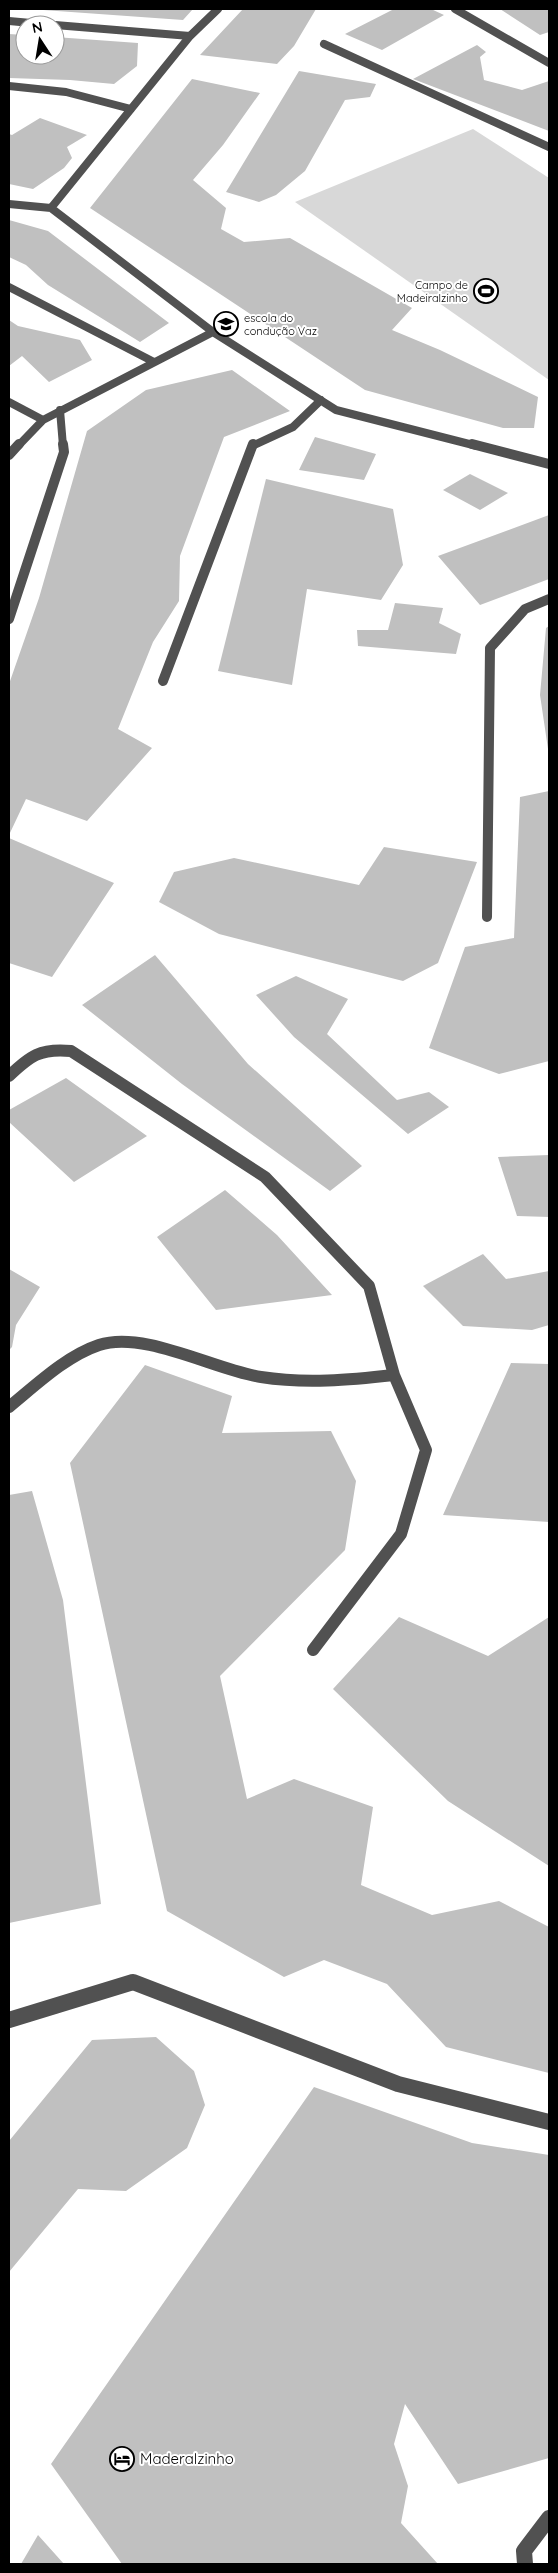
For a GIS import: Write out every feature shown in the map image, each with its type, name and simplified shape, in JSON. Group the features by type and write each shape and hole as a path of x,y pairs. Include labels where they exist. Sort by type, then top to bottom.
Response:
{"street":[{"path":"51,208 190,36 218,9"},
{"path":"455,9 549,63"},
{"path":"65,26 190,36"},
{"path":"324,44 549,147"},
{"path":"10,85 66,92 131,109"},
{"path":"9,204 51,208 214,332 336,410 549,464"},
{"path":"9,287 154,362"},
{"path":"9,455 43,420 214,332"},
{"path":"163,681 253,444 294,427 321,400"},
{"path":"9,402 43,420"},
{"path":"9,619 64,452 60,410"},
{"path":"487,917 490,648 525,609 549,599"},
{"path":"9,1076 33,1053 50,1048 71,1051 265,1177 368,1286 394,1374 426,1450 401,1534 314,1650"},
{"path":"9,1407 72,1359 109,1342 148,1345 261,1377 339,1381 394,1374"},
{"path":"9,2020 133,1982 398,2084 549,2122"},
{"path":"525,2564 524,2551 549,2518"}],"shaded area":[{"name":"Campo de Madeiralzinho","path":"473,129 549,178 549,380 295,202"}],"building":[{"path":"29,9 193,9 183,20"},
{"path":"243,9 316,9 294,46 277,64 200,55"},
{"path":"394,9 431,9 444,15 382,50 345,34"},
{"path":"500,9 549,9 549,32 540,35"},
{"path":"9,34 15,34 15,65 65,65 65,38 138,43 137,66 114,84 9,78"},
{"path":"477,45 486,52 480,57 484,80 522,90 549,81 549,131 413,79"},
{"path":"299,71 376,84 370,97 345,100 305,171 276,195 259,202 226,192"},
{"path":"192,79 260,93 223,145 193,180 226,208 221,229 244,242 290,238 412,308 392,330 440,350 538,397 534,428 503,428 365,390 90,208"},
{"path":"40,118 87,135 67,147 72,158 64,168 33,189 9,184 9,134 12,135"},
{"path":"9,220 48,231 169,323 140,342 48,285 26,265 9,257"},
{"path":"9,320 18,326 80,340 92,360 49,382 22,356 9,366"},
{"path":"232,370 290,411 224,437 180,556 179,601 153,642 118,729 152,748 87,821 26,799 9,835 9,684 39,598 87,431 146,390"},
{"path":"315,437 376,454 364,480 299,470"},
{"path":"470,474 508,493 480,510 443,490"},
{"path":"266,479 393,509 403,565 381,600 307,589 292,685 218,671"},
{"path":"549,515 549,579 480,605 438,556"},
{"path":"395,603 443,608 439,623 461,634 456,654 358,646 357,630 388,630"},
{"path":"549,626 548,749 540,695 546,628"},
{"path":"549,791 549,1061 499,1074 429,1048 465,947 514,938 520,797"},
{"path":"9,838 114,883 52,977 9,963"},
{"path":"384,847 477,862 438,963 403,981 219,934 159,902 174,872 234,858 359,885"},
{"path":"155,955 248,1064 362,1166 330,1191 182,1084 82,1005"},
{"path":"296,976 348,999 327,1034 397,1100 429,1092 449,1107 408,1134 294,1037 256,995"},
{"path":"66,1078 147,1136 74,1182 9,1122 9,1110"},
{"path":"549,1155 549,1217 517,1216 498,1157"},
{"path":"225,1190 277,1235 332,1295 216,1310 157,1237"},
{"path":"483,1254 506,1279 549,1271 549,1325 532,1330 463,1326 423,1286"},
{"path":"9,1269 40,1287 16,1325 12,1347 9,1350"},
{"path":"511,1363 549,1364 549,1522 443,1515"},
{"path":"145,1365 232,1396 222,1433 331,1431 356,1481 345,1550 220,1676 247,1799 294,1779 373,1807 361,1885 432,1915 499,1901 549,1927 549,2073 446,2047 387,1984 324,1960 284,1977 167,1911 70,1463"},
{"path":"32,1491 63,1600 101,1904 9,1923 9,1495"},
{"path":"399,1617 488,1656 549,1617 549,1866 448,1801 333,1689"},
{"path":"156,2037 194,2071 205,2105 187,2148 126,2191 78,2189 9,2272 9,2141 92,2040"},
{"path":"314,2087 472,2143 549,2155 549,2458 458,2484 405,2404 394,2444 408,2486 401,2523 438,2564 122,2564 51,2464"},
{"path":"38,2535 64,2564 21,2564"}],"place":[{"name":"Campo de Madeiralzinho","path":"486,291"},
{"name":"escola do condução Vaz","path":"226,324"},
{"name":"Maderalzinho","path":"122,2459"}]}
